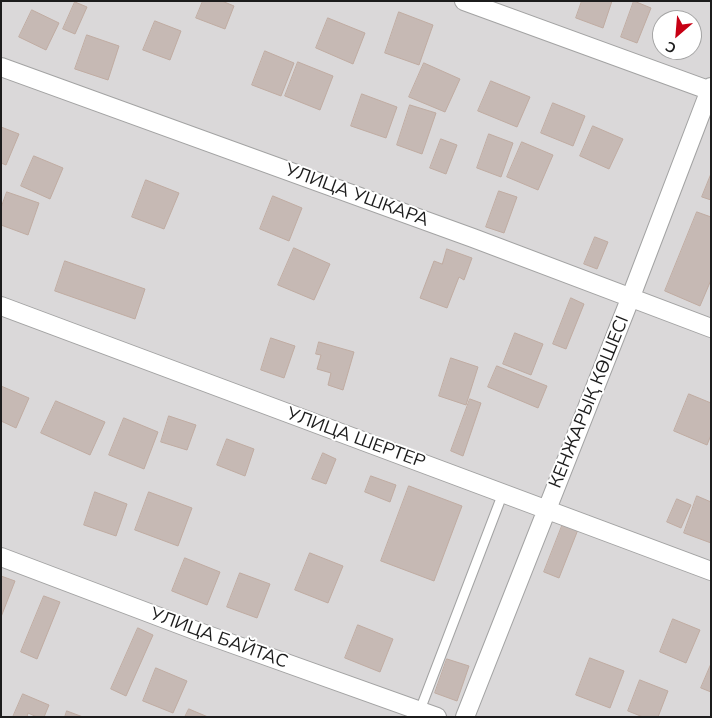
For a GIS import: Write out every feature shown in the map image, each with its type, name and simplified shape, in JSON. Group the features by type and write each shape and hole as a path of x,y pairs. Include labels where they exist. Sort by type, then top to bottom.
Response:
{"street":[{"path":"464,1 710,90"},
{"name":"УЛИЦА УШКАРА","path":"1,66 473,238 630,299 711,328"},
{"name":"КЕНЖАРЫҚ КӨШЕСІ","path":"465,717 630,299 710,90"},
{"name":"УЛИЦА ШЕРТЕР","path":"1,306 711,571"},
{"name":"УЛИЦА БАЙТАС","path":"1,557 202,633 437,717"}],"lane":[{"path":"420,710 503,493"}],"shaded area":[{"path":"1,1 711,1 711,717 1,717"}],"building":[{"path":"203,1 222,1 234,6 225,29 196,18"},
{"path":"582,1 612,1 603,28 576,18"},
{"path":"634,1 651,8 637,43 621,37"},
{"path":"75,2 87,7 75,34 63,29"},
{"path":"32,10 59,23 46,50 19,37"},
{"path":"399,12 433,25 419,65 385,53"},
{"path":"328,18 365,33 353,64 316,48"},
{"path":"155,21 181,31 170,60 143,50"},
{"path":"87,35 119,46 108,80 75,69"},
{"path":"265,51 294,63 281,96 252,85"},
{"path":"298,62 333,76 320,110 285,96"},
{"path":"424,63 460,79 445,112 409,97"},
{"path":"491,81 530,97 517,127 478,111"},
{"path":"362,94 397,107 386,138 351,126"},
{"path":"553,103 585,116 573,146 541,133"},
{"path":"410,105 436,113 422,154 397,145"},
{"path":"593,126 623,139 609,169 580,156"},
{"path":"1,127 19,134 6,165 1,163"},
{"path":"489,134 513,143 501,177 477,168"},
{"path":"441,139 457,145 446,174 430,168"},
{"path":"522,142 553,155 538,190 507,177"},
{"path":"34,156 63,168 50,199 21,186"},
{"path":"711,174 711,200 702,197"},
{"path":"146,180 179,193 164,229 132,217"},
{"path":"499,191 517,197 504,233 486,227"},
{"path":"7,192 39,203 28,235 1,225 1,208"},
{"path":"273,196 302,208 289,241 260,229"},
{"path":"697,212 711,217 711,280 700,306 665,291"},
{"path":"595,237 608,242 597,269 584,264"},
{"path":"294,248 330,264 314,300 278,285"},
{"path":"447,249 472,258 464,280 459,277 447,308 420,298 434,261 442,264"},
{"path":"65,261 145,289 135,319 55,291"},
{"path":"571,298 584,304 566,349 553,344"},
{"path":"515,333 543,344 531,375 503,364"},
{"path":"271,338 295,346 284,378 261,370"},
{"path":"319,342 354,352 343,390 328,385 331,373 317,369 321,355 316,354"},
{"path":"451,358 478,367 466,405 439,396"},
{"path":"497,366 547,386 538,408 488,387"},
{"path":"1,386 29,398 16,428 1,421"},
{"path":"689,394 711,403 711,435 707,445 674,431"},
{"path":"470,399 481,403 463,456 451,451"},
{"path":"56,401 105,422 90,455 41,433"},
{"path":"169,416 196,425 187,450 161,442"},
{"path":"124,418 158,432 144,469 109,455"},
{"path":"227,439 254,449 245,476 217,465"},
{"path":"323,453 336,459 326,484 312,479"},
{"path":"371,476 396,485 390,502 365,492"},
{"path":"409,486 462,506 434,581 381,561"},
{"path":"95,492 127,504 116,536 84,525"},
{"path":"149,492 192,508 178,546 135,530"},
{"path":"697,496 711,502 711,543 684,533"},
{"path":"677,499 691,505 681,528 667,522"},
{"path":"564,521 579,527 559,578 544,572"},
{"path":"310,553 343,566 328,603 295,590"},
{"path":"185,558 220,572 207,605 172,591"},
{"path":"240,573 270,584 257,618 227,607"},
{"path":"1,576 15,581 1,617"},
{"path":"44,596 60,602 37,659 21,652"},
{"path":"673,619 700,630 686,663 660,652"},
{"path":"358,625 393,639 380,672 345,658"},
{"path":"138,628 153,635 126,696 111,689"},
{"path":"590,658 624,671 610,708 576,695"},
{"path":"447,659 469,666 457,701 435,693"},
{"path":"711,664 711,692 701,688"},
{"path":"156,668 187,681 173,713 143,701"},
{"path":"640,680 668,691 658,717 643,717 628,711"},
{"path":"23,694 49,705 44,717 37,717 28,713 27,717 13,717"},
{"path":"189,709 208,717 185,717"},
{"path":"67,711 83,717 65,717"}]}
